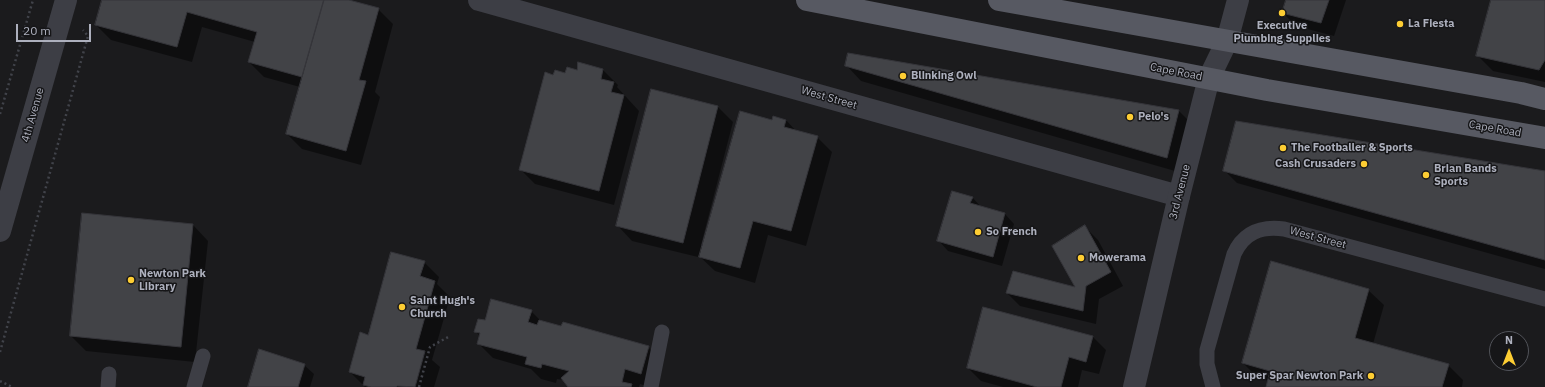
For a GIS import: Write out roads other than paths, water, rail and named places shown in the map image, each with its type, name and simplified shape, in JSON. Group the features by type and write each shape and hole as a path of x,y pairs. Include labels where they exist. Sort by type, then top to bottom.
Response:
{"main road":[{"name":"Cape Road","path":"807,0 1209,78 1545,138"},
{"path":"999,0 1506,90 1545,99"}],"street":[{"name":"4th Avenue","path":"0,231 66,0"},
{"name":"West Street","path":"479,0 1179,196"},
{"name":"3rd Avenue","path":"1134,387 1179,196 1209,78 1227,41 1238,0"}],"lane":[{"name":"West Street","path":"1213,387 1206,357 1206,350 1234,254 1243,240 1250,234 1270,227 1291,231 1545,299"},
{"path":"651,387 662,332"},
{"path":"194,387 203,356"}],"place":[{"name":"Executive Plumbing Supplies","path":"1282,13"},
{"name":"La Fiesta","path":"1400,24"},
{"name":"Blinking Owl","path":"903,76"},
{"name":"Pelo's","path":"1130,117"},
{"name":"The Footballer & Sports","path":"1283,148"},
{"name":"Cash Crusaders","path":"1364,164"},
{"name":"Brian Bands Sports","path":"1426,175"},
{"name":"So French","path":"978,232"},
{"name":"Mowerama","path":"1081,258"},
{"name":"Newton Park Library","path":"131,280"},
{"name":"Saint Hugh's Church","path":"402,307"},
{"name":"Super Spar Newton Park","path":"1371,376"}]}
